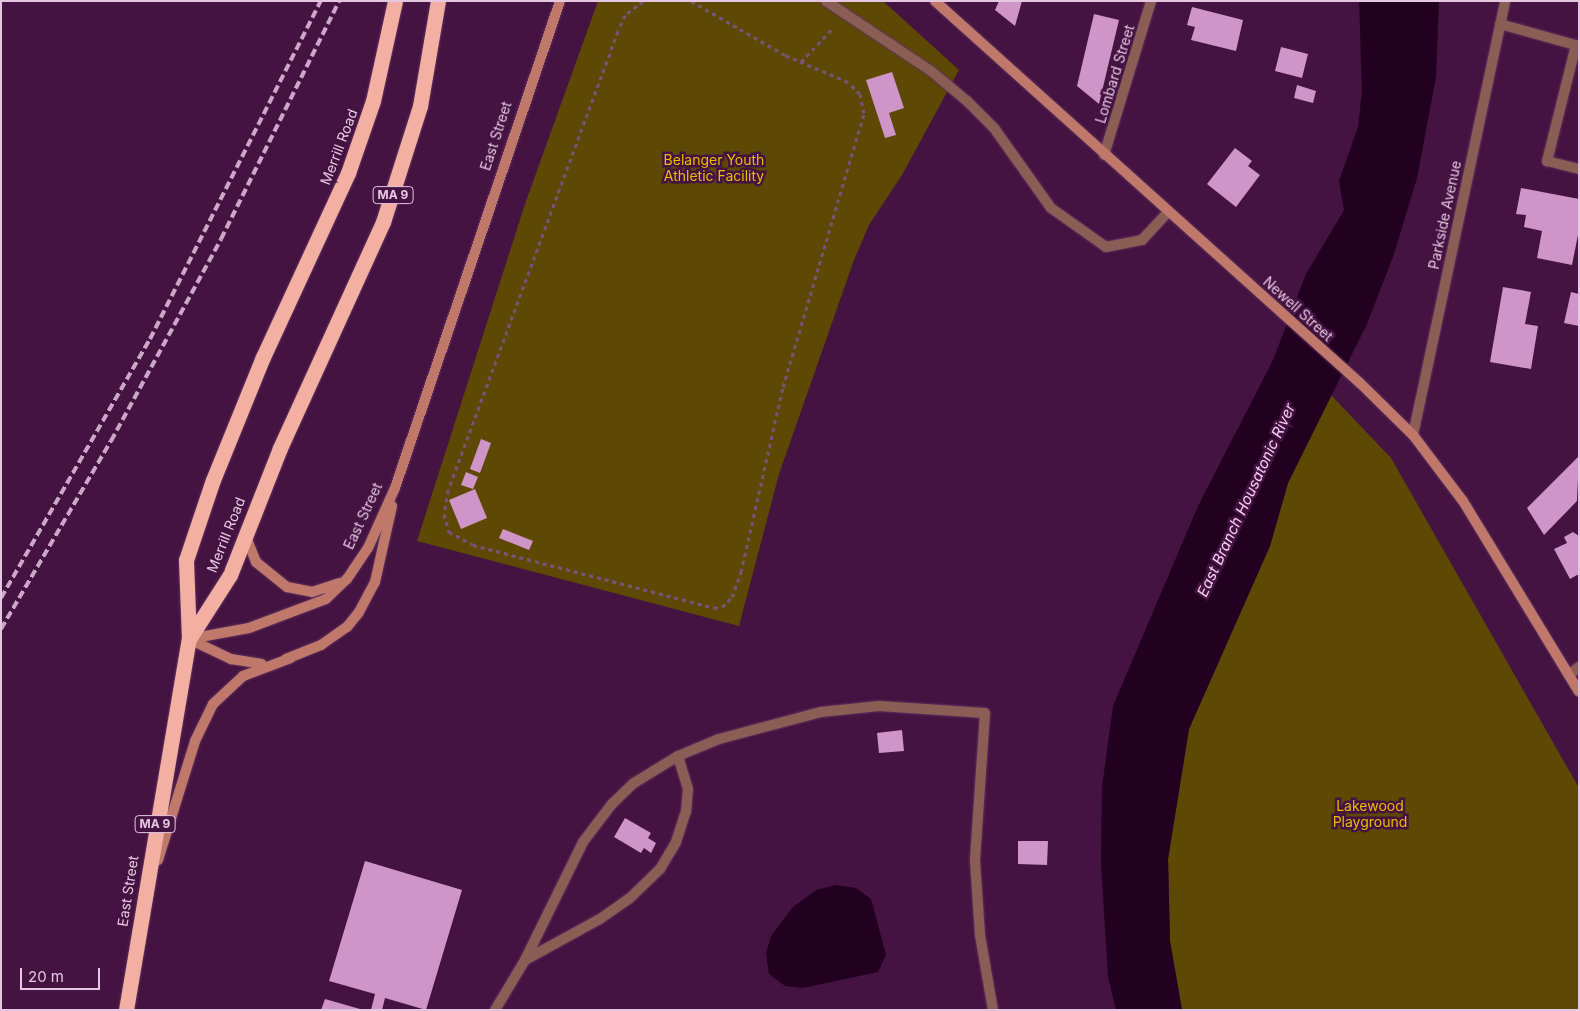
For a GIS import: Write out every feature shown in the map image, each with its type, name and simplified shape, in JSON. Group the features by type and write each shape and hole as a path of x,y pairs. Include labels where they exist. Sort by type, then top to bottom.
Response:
{"highway":[{"name":"Merrill Road","path":"189,639 186,560 198,523 263,357 348,173 373,101 394,1"},
{"name":"Merrill Road","path":"189,639 230,575 246,532 383,222 405,162 420,106 438,1"},
{"name":"East Street","path":"126,1010 189,639"}],"street":[{"name":"East Street","path":"189,639 249,628 304,610 326,599 348,579 368,548 395,488 560,1"},
{"path":"826,1 932,71 967,101 994,128 1050,208 1106,247 1142,240 1168,212"},
{"name":"Newell Street","path":"935,1 1104,155 1360,383 1412,436 1462,501 1579,692"},
{"name":"Lombard Street","path":"1104,155 1151,1"},
{"name":"Parkside Avenue","path":"1412,436 1505,1"},
{"path":"1500,24 1577,46 1547,161 1579,169"},
{"path":"132,971 159,854 205,719 224,692 243,676 291,658 347,627 369,595 385,546 395,488"},
{"path":"246,532 246,543 256,562 287,587 323,591 348,579"},
{"path":"189,639 249,664 291,658"},
{"path":"1568,676 1579,667"},
{"path":"495,1010 525,960 567,872 598,822 634,783 678,756 718,739 821,712 879,706 985,714 975,861 980,935 993,1010"},
{"path":"525,960 600,919 629,899 660,869 676,842 686,812 688,789 678,756"}],"path":[{"path":"643,1 625,15 618,31 448,490 444,504 446,524 449,532 466,543 714,608 722,607 732,597 759,501 783,387 863,123 863,102 855,87 801,62 691,1"},
{"path":"801,62 845,15"}],"green space":[{"name":"Belanger Youth Athletic Facility","path":"598,1 883,1 959,70 902,175 869,225 854,260 779,474 739,626 417,541 525,204"},
{"name":"Lakewood Playground","path":"1331,395 1391,458 1579,788 1579,1010 1182,1010 1170,941 1168,859 1189,729 1270,546 1288,483"}],"water":[{"name":"East Branch Housatonic River","path":"1359,1 1439,1 1436,77 1417,178 1393,257 1367,324 1288,483 1270,546 1189,729 1168,859 1170,941 1182,1010 1116,1010 1108,977 1101,863 1102,787 1113,706 1198,506 1273,360 1306,274 1344,210 1339,181 1358,127 1362,91"},
{"path":"836,885 856,888 871,899 886,955 878,972 803,988 785,986 769,974 766,953 771,936 793,907 816,890"}],"building":[{"path":"999,1 1022,1 1015,26 995,10"},
{"path":"1192,7 1243,20 1236,51 1191,40 1195,27 1187,25"},
{"path":"1094,14 1119,20 1099,104 1077,86"},
{"path":"1281,47 1308,54 1302,78 1275,71"},
{"path":"892,72 904,108 889,113 896,135 885,138 866,80"},
{"path":"1297,85 1316,91 1313,103 1294,98"},
{"path":"1235,148 1252,161 1248,166 1260,175 1236,207 1207,184"},
{"path":"1521,188 1579,199 1579,230 1572,265 1537,258 1542,231 1524,227 1526,215 1516,214"},
{"path":"1503,287 1531,292 1525,324 1538,326 1531,369 1490,362"},
{"path":"1571,292 1579,294 1579,326 1564,323"},
{"path":"481,439 491,443 480,473 470,469"},
{"path":"1579,456 1577,501 1544,535 1527,508"},
{"path":"466,472 478,477 473,489 461,485"},
{"path":"475,489 487,518 461,529 449,500"},
{"path":"503,529 533,541 529,550 499,538"},
{"path":"1573,532 1579,536 1579,574 1570,579 1554,549 1567,543 1564,537"},
{"path":"902,730 904,751 879,753 877,733"},
{"path":"625,818 651,833 648,838 656,843 651,853 644,848 641,853 614,837"},
{"path":"1018,841 1048,841 1047,865 1018,864"},
{"path":"365,861 462,890 426,1010 385,998 382,1010 371,1010 375,994 329,981"},
{"path":"325,999 360,1009 360,1010 321,1010"}],"railway":[{"path":"1,598 150,339 321,1"},
{"path":"1,629 111,441 221,239 339,1"}]}
